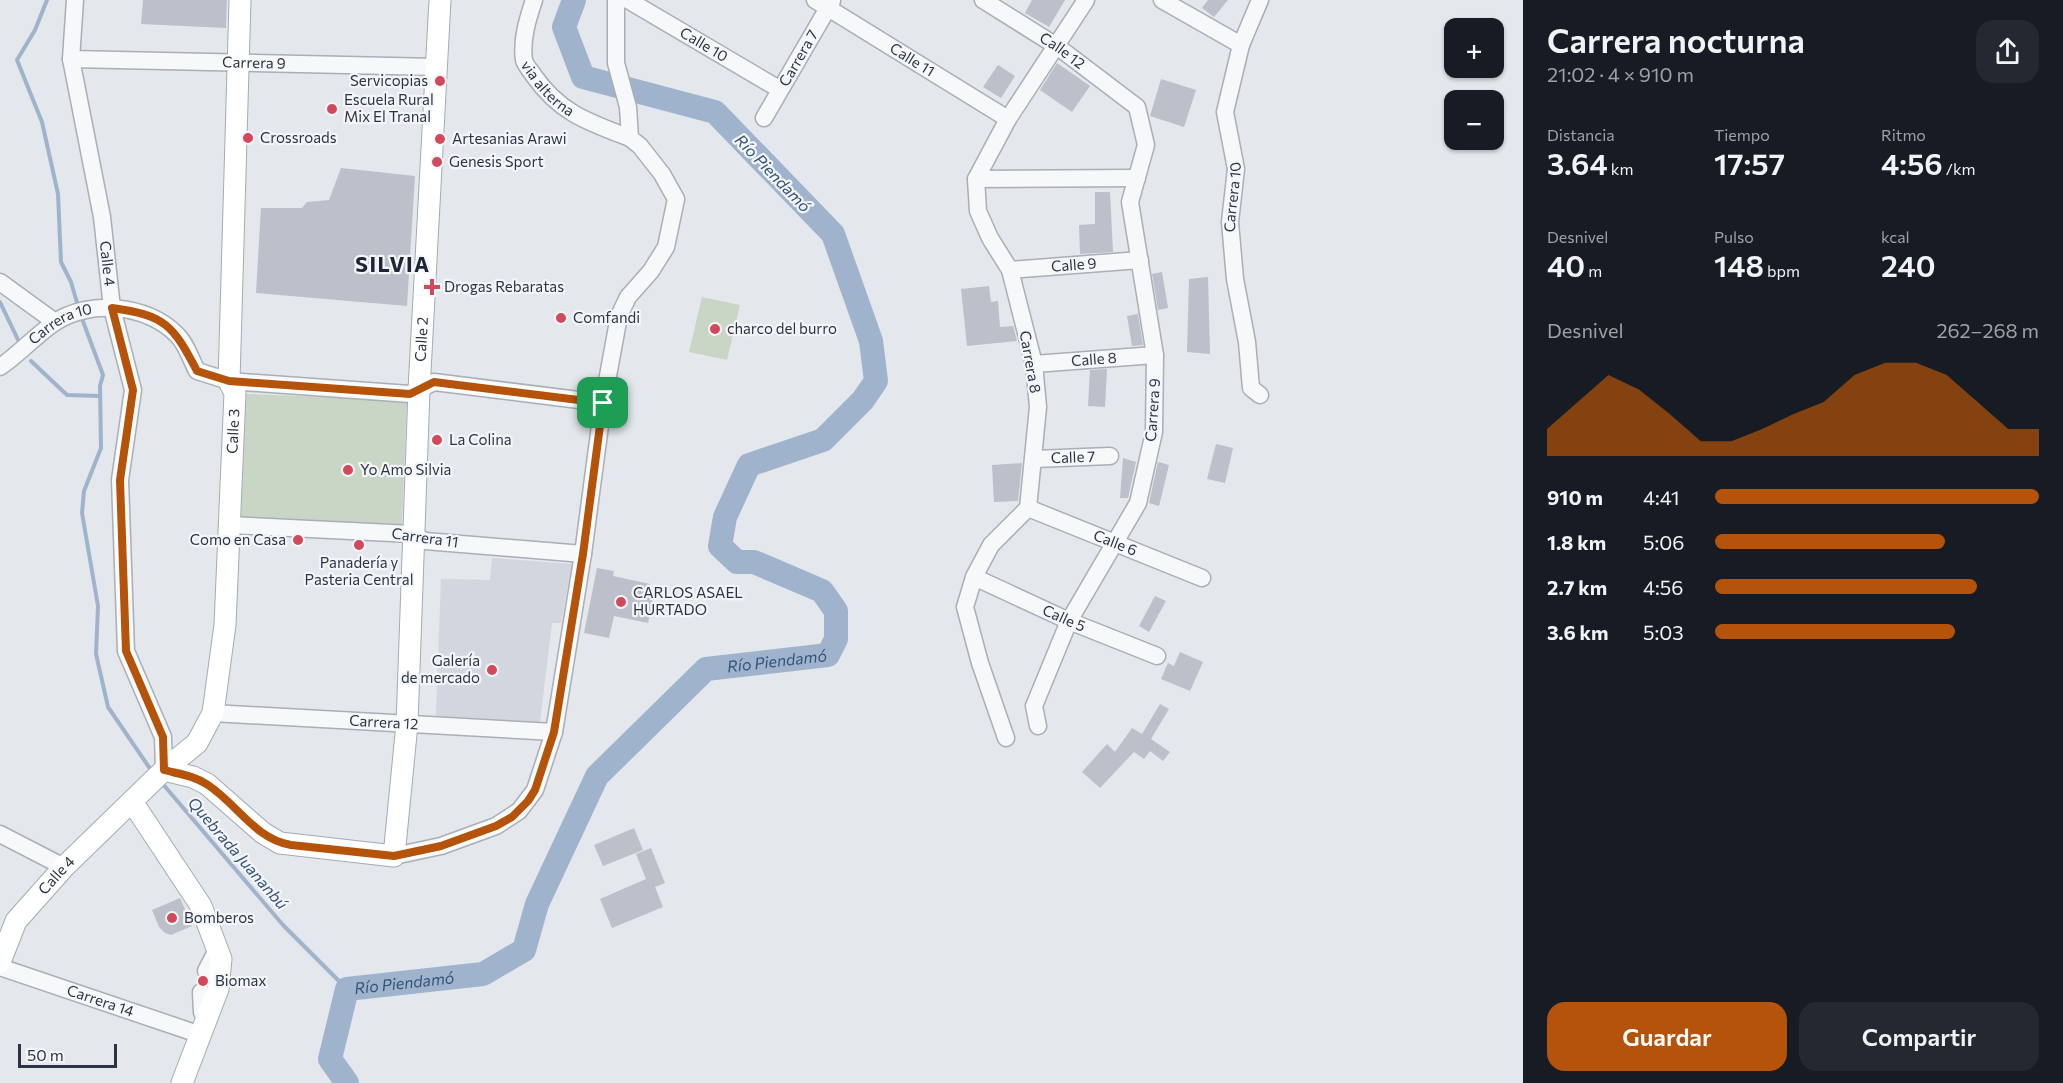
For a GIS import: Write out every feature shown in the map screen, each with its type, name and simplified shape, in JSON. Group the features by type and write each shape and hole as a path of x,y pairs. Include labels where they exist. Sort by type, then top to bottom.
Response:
{"main road":[{"name":"Calle 3","path":"162,772 197,743 213,713 225,625 235,393 229,381 240,0"},
{"name":"Calle 2","path":"394,856 407,724 412,534 440,0"},
{"name":"Calle 4","path":"0,962 16,921 64,867 162,772"},
{"path":"162,772 193,777 207,784 263,833 280,843 394,856"},
{"path":"135,800 201,906 221,959 218,989 182,1083"}],"street":[{"name":"Calle 4","path":"75,0 71,59 102,218 112,308 133,390 120,480 126,651 163,737 162,772"},
{"name":"via alterna","path":"534,0 526,25 524,62 548,94 566,110 583,120 630,138"},
{"path":"394,856 441,846 496,826 512,817 535,790 554,732 583,554 603,403 619,315 627,297 651,271 666,247 676,200 663,174 630,138 628,107 616,63 616,0"},
{"name":"Calle 10","path":"628,0 779,90"},
{"name":"Calle 12","path":"983,0 1058,47 1137,107"},
{"path":"1086,0 1058,47 1008,119 976,179 1137,178"},
{"path":"1162,0 1241,45"},
{"name":"Carrera 10","path":"1260,0 1241,45 1224,112 1236,169 1230,222 1235,279 1247,342 1251,388 1260,395"},
{"name":"Carrera 7","path":"764,118 825,3"},
{"name":"Calle 11","path":"825,3 1008,119"},
{"name":"Carrera 9","path":"71,59 238,65 437,67"},
{"name":"Carrera 9","path":"1038,726 1034,706 1069,621 1138,503 1154,432 1155,355 1130,202 1146,145 1137,107"},
{"name":"Carrera 8","path":"976,179 978,211 990,238 1010,270 1034,364 1038,407 1035,459 1028,508"},
{"name":"Calle 9","path":"1010,270 1140,260"},
{"path":"0,282 63,319"},
{"name":"Carrera 10","path":"0,367 63,319 91,310 112,308 146,313 178,335 197,371 229,381 410,394 434,382 603,403"},
{"name":"Calle 8","path":"1034,364 1155,355"},
{"name":"Calle 7","path":"1035,459 1110,456"},
{"path":"1006,738 980,663 965,607 974,577 991,544 1028,508"},
{"name":"Calle 6","path":"1028,508 1202,578"},
{"name":"Carrera 11","path":"230,525 412,534 425,541 583,554"},
{"name":"Calle 5","path":"974,577 1069,621 1157,656"},
{"name":"Carrera 12","path":"213,713 554,732"},
{"path":"0,834 64,867"},
{"path":"206,971 218,948"},
{"name":"Carrera 14","path":"0,967 203,1028"},
{"path":"201,992 203,1028"}],"shaded area":[{"name":"Galería de mercado","path":"492,558 572,564 561,623 552,623 540,722 436,716 441,579 490,580"}],"green space":[{"name":"charco del burro","path":"702,297 740,305 727,360 689,352"},
{"path":"246,394 407,400 402,524 241,518"}],"building":[{"path":"143,0 227,0 226,28 141,24"},
{"path":"1032,0 1065,0 1049,27 1025,13"},
{"path":"1208,0 1228,0 1214,17 1202,8"},
{"path":"1057,63 1090,86 1072,112 1040,90"},
{"path":"998,65 1015,76 1001,98 983,87"},
{"path":"1161,79 1196,90 1184,127 1150,116"},
{"path":"341,168 415,176 407,306 256,293 261,208 302,208 307,202 329,200"},
{"path":"1095,192 1110,192 1113,252 1080,254 1079,225 1095,224"},
{"path":"1162,272 1168,308 1158,310 1152,274"},
{"path":"1208,277 1210,354 1187,352 1189,279"},
{"path":"989,286 991,302 998,301 1000,327 1013,326 1017,341 967,346 961,289"},
{"path":"1138,314 1143,345 1132,346 1127,316"},
{"path":"1107,369 1105,407 1088,406 1090,370"},
{"path":"1216,444 1233,448 1225,483 1207,479"},
{"path":"1123,458 1136,462 1128,498 1120,498"},
{"path":"1158,462 1169,465 1159,506 1149,503"},
{"path":"1022,463 1018,501 994,502 992,465"},
{"name":"CARLOS ASAEL HURTADO","path":"597,568 614,571 613,576 650,584 649,588 655,589 648,623 614,616 609,638 584,633"},
{"path":"1155,596 1166,601 1149,632 1139,626"},
{"path":"1180,652 1203,662 1190,691 1161,679 1168,663 1174,666"},
{"path":"1160,704 1169,709 1151,739 1170,752 1163,761 1150,751 1144,759 1134,752 1100,788 1082,772 1107,744 1115,752 1132,728 1142,734"},
{"path":"634,828 643,850 603,866 594,845"},
{"path":"651,848 665,883 655,887 663,907 612,928 600,899 646,879 636,854"},
{"name":"Bomberos","path":"180,898 192,926 171,935 165,933 159,927 152,910"}],"waterway":[{"name":"Quebrada Juananbú","path":"47,0 35,30 17,60 42,122 58,194 61,262 71,282 78,306"},
{"name":"Río Piendamó","path":"347,1083 330,1059 347,989 483,974 524,950 537,904 597,776 706,669 828,655 836,639 836,611 822,591 754,562 737,562 720,546 725,517 749,465 823,440 863,400 876,381 871,341 833,234 715,112 583,77 564,27 574,0"},
{"path":"0,302 20,344"},
{"name":"Quebrada Juananbú","path":"81,316 103,375 100,386 101,448 84,491 82,513 98,606 96,654 108,707 153,773"},
{"path":"31,361 67,395 100,396"},
{"name":"Quebrada Juananbú","path":"162,783 283,925 347,989"}],"place":[{"name":"Servicopias","path":"440,81"},
{"name":"Escuela Rural Mix El Tranal","path":"332,109"},
{"name":"Crossroads","path":"248,138"},
{"name":"Artesanias Arawi","path":"440,139"},
{"name":"Genesis Sport","path":"437,162"},
{"name":"Drogas Rebaratas","path":"432,287"},
{"name":"Comfandi","path":"561,318"},
{"name":"charco del burro","path":"715,329"},
{"name":"La Colina","path":"437,440"},
{"name":"Yo Amo Silvia","path":"348,470"},
{"name":"Como en Casa","path":"298,540"},
{"name":"Panadería y Pasteria Central","path":"359,545"},
{"name":"CARLOS ASAEL HURTADO","path":"621,602"},
{"name":"Galería de mercado","path":"492,670"},
{"name":"Bomberos","path":"172,918"},
{"name":"Biomax","path":"203,981"}],"district":[{"name":"SILVIA","path":"393,265"}],"route":[{"path":"112,308 146,313 178,335 197,371 229,381 410,394 434,382 603,403 583,554 554,732 535,790 528,801 512,817 496,826 441,846 394,856 291,845 280,843 263,833 207,784 193,777 164,770 163,737 126,651 120,480 133,390 112,308"}]}
